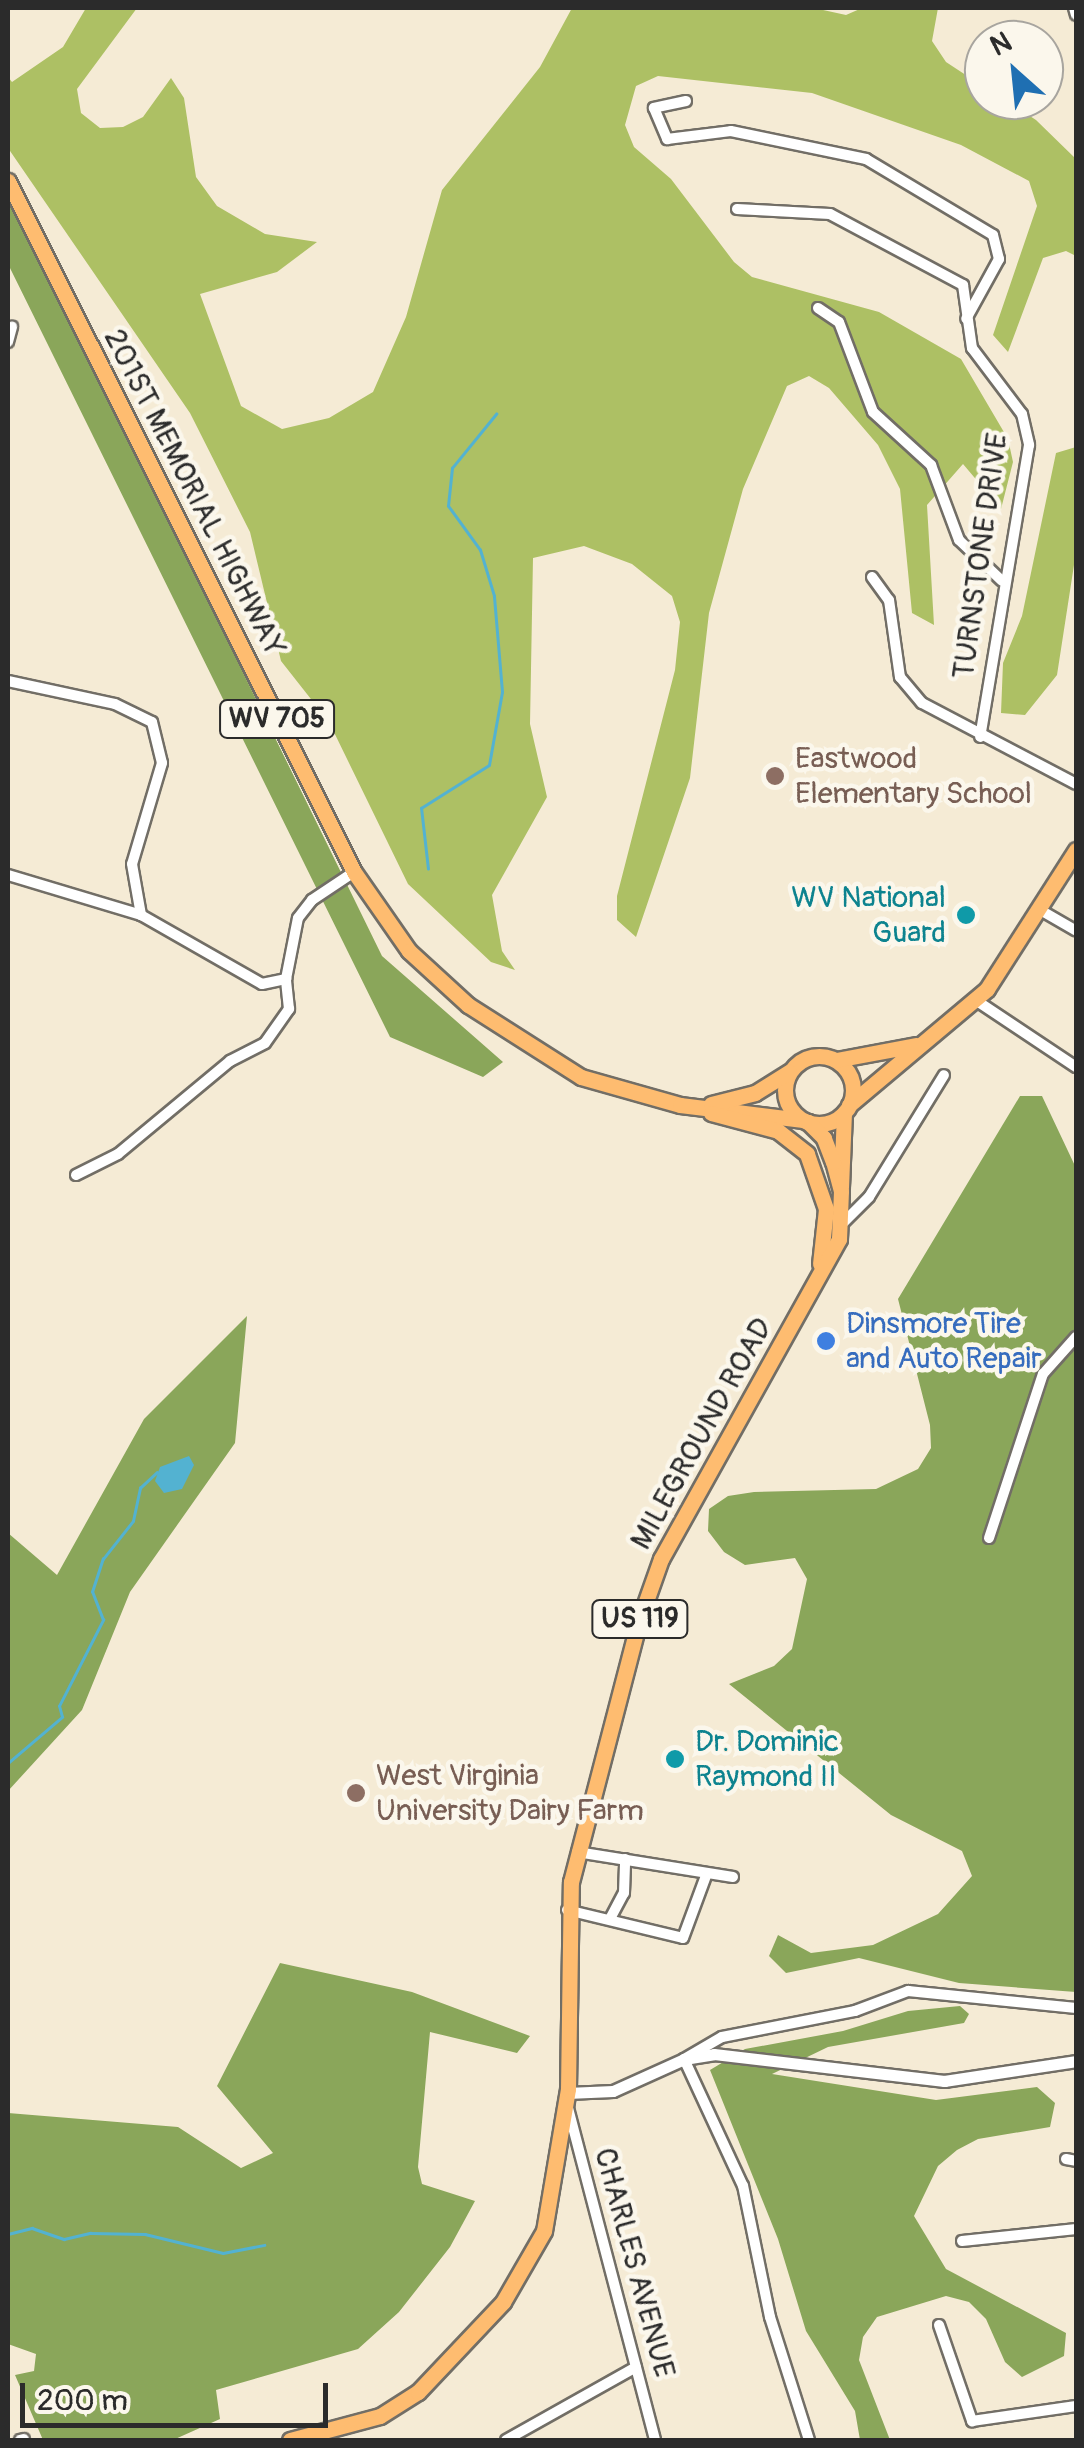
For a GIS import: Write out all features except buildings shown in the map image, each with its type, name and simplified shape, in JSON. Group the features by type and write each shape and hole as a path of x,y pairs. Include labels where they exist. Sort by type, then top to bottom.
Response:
{"main road":[{"name":"201ST MEMORIAL HIGHWAY","path":"8,181 354,872 429,972 495,1024 581,1077 698,1108 805,1121"},
{"path":"920,1044 836,1060 806,1058 789,1072 784,1094 805,1121 825,1124 847,1109 976,1001 1042,911 1076,850"},
{"path":"836,1060 851,1078 847,1109"},
{"name":"201ST MEMORIAL HIGHWAY","path":"698,1108 755,1093 789,1072"},
{"path":"698,1108 778,1131 808,1154 826,1210 811,1295"},
{"name":"MILEGROUND ROAD","path":"567,2093 567,1910 578,1852 661,1559 811,1295 842,1224 847,1109"},
{"name":"MILEGROUND ROAD","path":"805,1121 824,1138 841,1190"},
{"name":"US 119","path":"290,2440 398,2407 502,2302 533,2256 553,2204 567,2093"}],"street":[{"path":"1074,8 1076,15"},
{"path":"686,101 654,108 667,140 731,131 866,159 993,235 999,260 965,320"},
{"name":"TURNSTONE DRIVE","path":"737,209 830,214 954,278 966,296 965,320 972,348 1028,428 980,737"},
{"path":"818,308 839,322 873,412 931,465 958,540 1002,582"},
{"path":"8,342 12,327"},
{"path":"872,577 889,600 900,677 922,703 980,737 1076,784"},
{"path":"8,681 115,704 152,722 162,762 132,864 142,914"},
{"path":"76,1176 118,1154 230,1060 265,1043 290,1009 286,978 298,918 312,900 354,872"},
{"path":"8,874 142,914 262,984 286,978"},
{"path":"1042,911 1076,930"},
{"path":"976,1001 1076,1066"},
{"name":"MILEGROUND ROAD","path":"842,1224 870,1196 944,1075"},
{"path":"988,1538 1042,1374 1076,1337"},
{"path":"578,1852 733,1877"},
{"path":"611,1917 624,1893 625,1858"},
{"path":"567,1910 611,1917 683,1938 708,1873"},
{"path":"567,2093 628,2087 722,2037 855,2011 908,1991 1076,2008"},
{"path":"684,2059 714,2054 944,2082 1076,2061"},
{"path":"684,2059 743,2186 770,2316 808,2440"},
{"name":"CHARLES AVENUE","path":"567,2093 655,2440"},
{"path":"962,2241 1076,2229"},
{"path":"939,2325 972,2420 1076,2406"},
{"path":"506,2440 636,2367"}],"green space":[{"path":"86,8 137,8 77,89 81,113 100,128 123,127 143,117 171,78 184,98 196,177 217,206 265,234 317,242 277,272 200,294 241,406 282,429 329,418 373,392 406,317 442,190 540,67 572,8 814,8 846,15 862,8 938,8 932,41 946,62 964,74 964,120 1036,120 1076,159 1076,256 1066,251 1043,258 1008,352 993,335 1037,206 1029,181 961,145 812,93 658,76 636,86 625,125 634,147 671,179 734,262 752,277 879,312 961,359 1008,439 1013,462 1001,509 963,464 927,505 934,625 912,613 900,489 878,445 829,388 809,376 787,386 743,489 709,613 690,778 636,937 617,920 617,896 675,670 680,622 672,596 632,564 584,546 533,558 530,724 547,797 492,895 502,951 515,970 491,962 408,884 329,722 281,661 250,532 190,413 8,148 8,77 12,82 63,47"},
{"path":"8,193 382,956 503,1062 483,1077 390,1037 8,264"},
{"path":"1076,447 1076,552 1057,675 1025,715 1001,713 1003,663 1022,616 1056,453"},
{"path":"1020,1096 1042,1096 1076,1168 1076,1992 959,1983 859,1958 786,1973 769,1956 778,1935 811,1953 873,1945 938,1914 972,1876 962,1851 891,1815 729,1684 774,1666 792,1649 807,1579 795,1558 745,1565 724,1552 708,1531 709,1509 728,1496 754,1492 876,1489 918,1469 931,1448 930,1425 898,1299"},
{"path":"247,1316 235,1443 130,1592 82,1710 8,1791 8,1533 57,1575 144,1419"},
{"path":"280,1963 412,1992 530,2036 517,2053 430,2032 418,2167 422,2184 475,2201 450,2247 399,2312 358,2349 216,2390 220,2419 173,2440 43,2440 15,2375 34,2371 36,2354 8,2344 8,2113 178,2127 241,2168 273,2153 217,2086"},
{"path":"960,2006 969,2014 964,2023 828,2047 772,2074 936,2100 1037,2087 1055,2103 1050,2127 978,2139 957,2150 938,2166 914,2216 946,2269 1066,2333 1064,2356 1022,2377 1005,2362 986,2319 969,2302 946,2296 877,2317 863,2337 859,2360 890,2440 860,2440 855,2411 806,2331 778,2239 710,2070 745,2049 843,2031 908,2011"}],"water":[{"path":"189,1456 194,1465 182,1489 164,1493 155,1481 160,1467"}],"waterway":[{"path":"428,869 421,808 489,765 502,692 494,596 480,550 448,506 452,468 496,414"},
{"path":"8,1763 62,1717 59,1706 103,1620 92,1592 103,1559 133,1521 140,1488 157,1472"},
{"path":"8,2234 32,2228 64,2239 90,2233 145,2234 223,2253 264,2245"}],"place":[{"name":"Eastwood Elementary School","path":"775,776"},
{"name":"WV National Guard","path":"966,915"},
{"name":"Dinsmore Tire and Auto Repair","path":"826,1341"},
{"name":"Dr. Dominic Raymond II","path":"675,1759"},
{"name":"West Virginia University Dairy Farm","path":"356,1793"}]}
